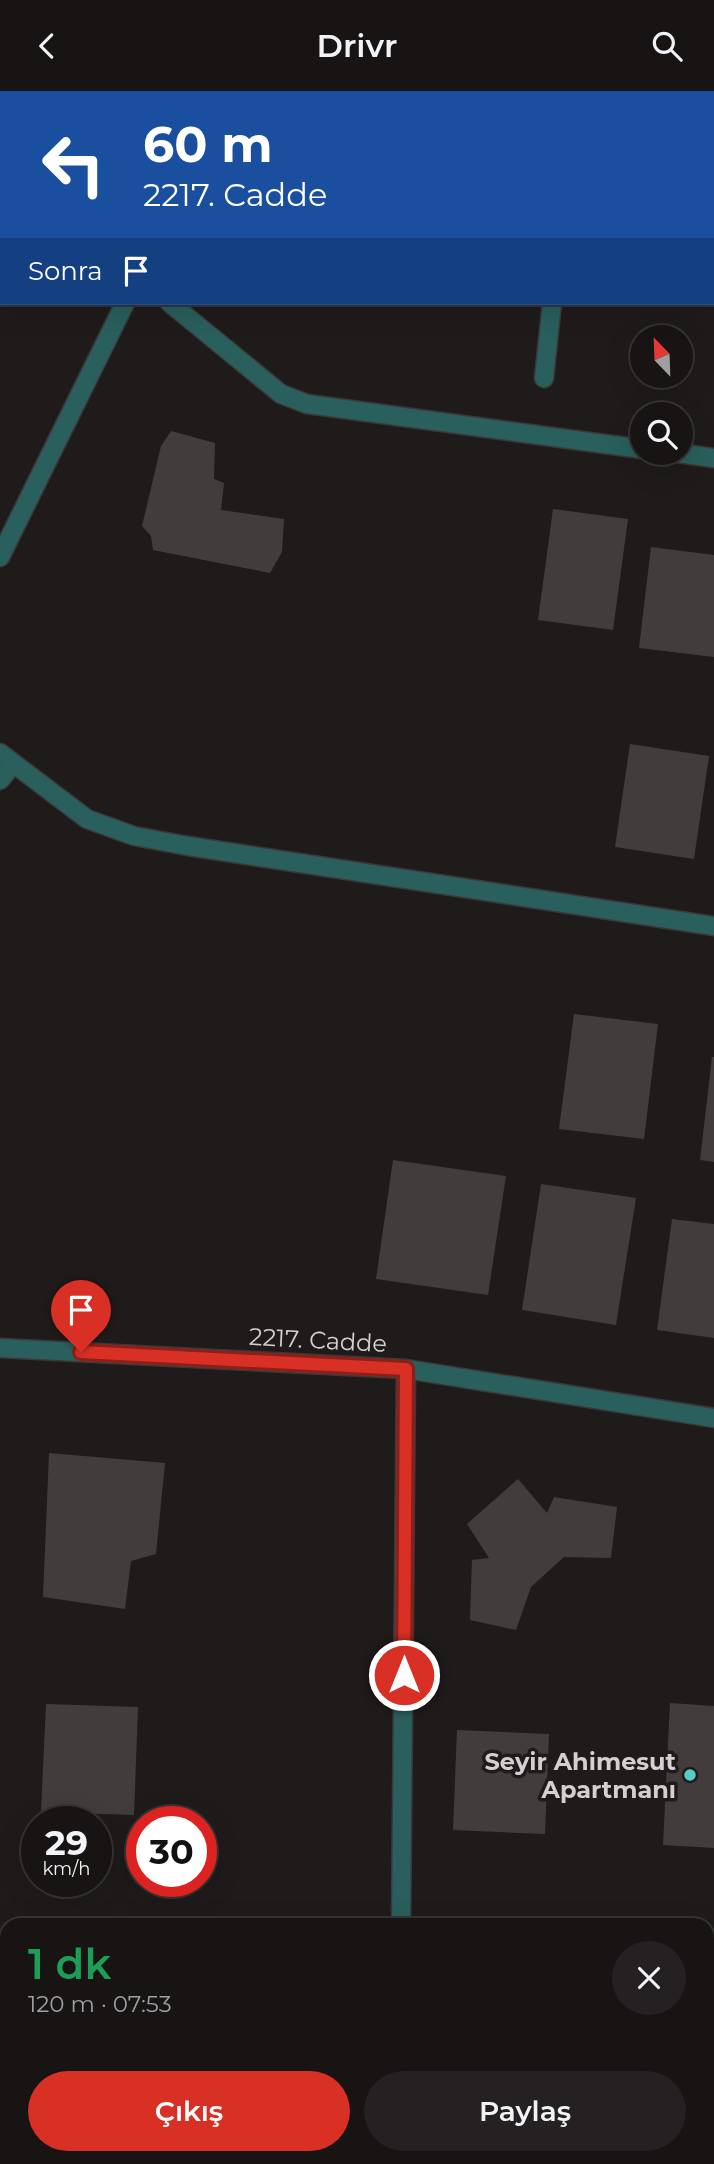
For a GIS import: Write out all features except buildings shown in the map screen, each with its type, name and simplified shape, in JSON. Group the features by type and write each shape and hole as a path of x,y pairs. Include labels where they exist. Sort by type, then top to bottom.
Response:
{"street":[{"path":"0,557 124,305"},
{"path":"172,305 281,394 307,404 630,447"},
{"path":"544,378 552,305"},
{"path":"693,455 714,458"},
{"path":"0,780 6,759 88,819 134,836 714,926"},
{"name":"2217. Cadde","path":"0,1348 406,1369 714,1418"},
{"path":"401,1918 406,1369"}],"place":[{"name":"Seyir Ahimesut Apartmanı","path":"690,1775"}],"route":[{"path":"81,1352 406,1369 404,1675"}]}
